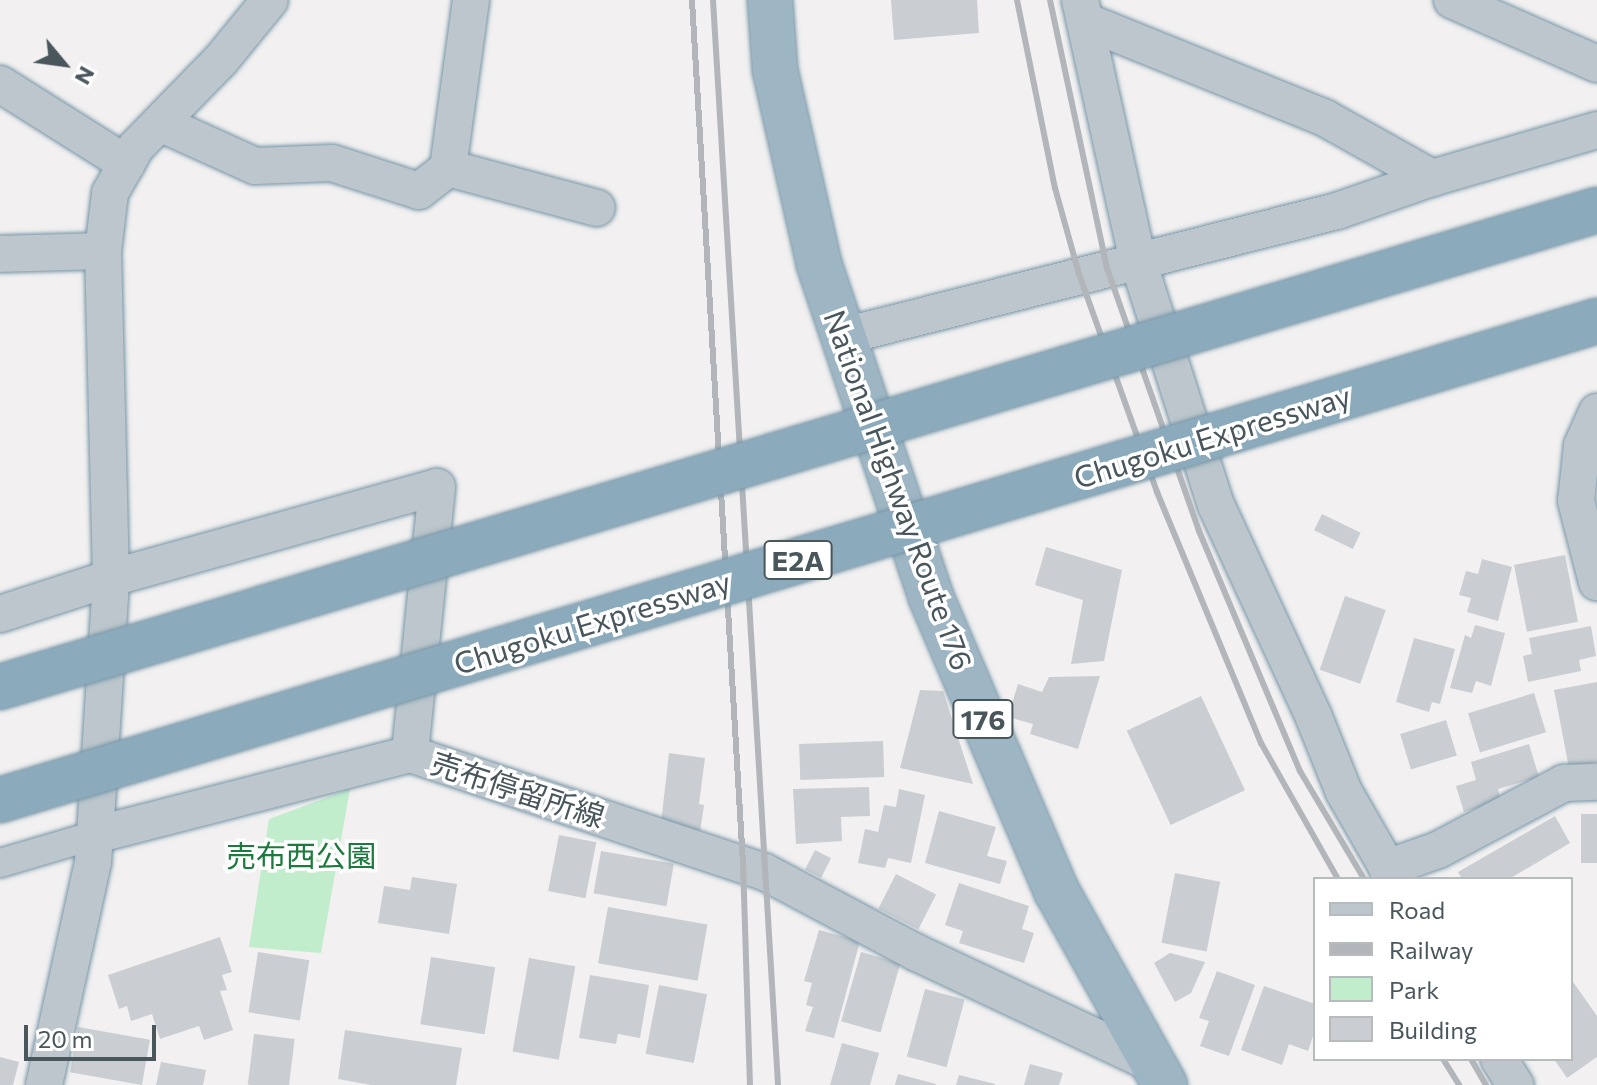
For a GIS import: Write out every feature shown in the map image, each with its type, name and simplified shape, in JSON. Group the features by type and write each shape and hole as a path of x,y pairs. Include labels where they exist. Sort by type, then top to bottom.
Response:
{"highway":[{"name":"National Highway Route 176","path":"770,0 775,70 819,264 931,597 1057,892 1159,1074"},
{"path":"0,687 1597,210"},
{"name":"Chugoku Expressway","path":"0,800 1597,321"}],"street":[{"path":"44,1085 93,862 95,835 111,578 103,251 110,193 136,147 221,60 270,0"},
{"path":"160,123 255,166 332,163 419,191 448,168 471,0"},
{"path":"1452,0 1597,64"},
{"path":"1082,11 1325,118 1432,178"},
{"path":"1082,11 1138,261 1216,505 1313,715 1344,792 1391,873 1564,783 1597,782"},
{"path":"0,84 127,164"},
{"path":"844,336 1337,211 1432,178 1597,130"},
{"path":"448,168 597,208"},
{"path":"0,254 103,251"},
{"path":"1597,412 1582,446 1576,501 1597,582"},
{"name":"売布停留所線","path":"0,614 111,578 437,487 410,754 765,872 917,953 1159,1074"},
{"path":"0,863 95,835 410,754"},
{"path":"1500,1061 1515,1085"}],"green space":[{"name":"売布西公園","path":"350,789 321,953 249,947 269,819"}],"building":[{"path":"891,0 977,0 979,33 894,40"},
{"path":"1322,514 1361,533 1353,549 1314,530"},
{"path":"1046,547 1122,570 1104,661 1071,664 1083,600 1035,585"},
{"path":"1565,555 1578,622 1527,632 1514,565"},
{"path":"1482,559 1512,567 1498,621 1467,612 1471,598 1459,595 1466,571 1478,574"},
{"path":"1345,596 1386,610 1360,684 1320,670"},
{"path":"1475,625 1505,633 1491,686 1476,681 1472,693 1450,688 1465,635 1471,638"},
{"path":"1591,626 1596,656 1579,660 1581,671 1528,682 1523,656 1532,654 1529,638"},
{"path":"1414,638 1455,649 1440,704 1432,702 1429,712 1396,702"},
{"path":"1100,676 1078,749 1030,734 1033,724 1008,717 1018,684 1042,692 1049,677"},
{"path":"1597,682 1597,762 1569,768 1554,690"},
{"path":"920,690 943,691 973,784 900,768"},
{"path":"1534,693 1546,732 1480,752 1468,713"},
{"path":"1201,696 1245,790 1171,825 1127,731"},
{"path":"1446,720 1457,755 1411,769 1400,734"},
{"path":"883,741 884,777 800,780 799,744"},
{"path":"1529,744 1539,777 1498,789 1501,801 1464,812 1456,786 1476,780 1471,762"},
{"path":"669,753 705,758 699,804 704,805 700,832 661,823"},
{"path":"869,787 870,816 841,817 842,841 796,844 793,789"},
{"path":"899,789 925,795 911,863 888,858 885,868 858,863 865,829 878,832 884,805 896,807"},
{"path":"939,811 996,827 987,856 1007,861 1000,884 925,863"},
{"path":"1581,814 1597,814 1597,863 1581,863"},
{"path":"1555,816 1570,843 1512,877 1461,877 1458,872"},
{"path":"559,835 596,842 585,898 548,891"},
{"path":"815,850 831,858 821,878 805,870"},
{"path":"601,851 674,864 666,906 594,893"},
{"path":"1175,873 1220,882 1207,951 1161,943"},
{"path":"896,874 936,894 918,929 878,909"},
{"path":"412,877 457,884 449,934 378,923 384,886 410,890"},
{"path":"959,883 1029,906 1022,929 1034,933 1024,963 959,943 963,931 945,925"},
{"path":"608,907 707,925 698,981 598,963"},
{"path":"819,930 860,941 834,1038 805,1031 813,1007 806,1005 812,983 804,981"},
{"path":"220,937 232,972 222,975 227,990 220,991 233,1030 204,1040 199,1026 160,1039 152,1014 131,1021 127,1006 119,1009 108,975"},
{"path":"258,952 309,960 300,1020 248,1012"},
{"path":"861,952 900,963 881,1033 841,1021"},
{"path":"1170,953 1205,962 1191,993 1175,1002 1154,963"},
{"path":"431,957 495,967 485,1034 420,1024"},
{"path":"529,958 575,966 559,1060 513,1052"},
{"path":"1217,971 1255,985 1229,1056 1200,1046 1209,1021 1199,1018"},
{"path":"590,975 649,985 640,1038 618,1034 616,1044 579,1038"},
{"path":"1573,982 1597,1016 1597,1057 1567,1078 1555,1061 1573,1061"},
{"path":"659,985 707,994 694,1063 646,1054"},
{"path":"1264,986 1313,1003 1313,1036 1308,1051 1289,1044 1282,1065 1241,1050"},
{"path":"925,989 965,1000 946,1067 907,1057"},
{"path":"78,1027 150,1040 142,1085 70,1072"},
{"path":"345,1030 462,1048 456,1085 371,1085 338,1079"},
{"path":"254,1034 295,1039 289,1085 248,1085"},
{"path":"842,1043 879,1053 870,1085 830,1085"},
{"path":"0,1057 19,1062 13,1085 0,1085"},
{"path":"161,1062 206,1070 203,1085 156,1085"},
{"path":"1030,1064 1063,1073 1059,1085 1024,1085"},
{"path":"898,1074 936,1084 936,1085 895,1085"},
{"path":"959,1075 995,1084 995,1085 956,1085"}],"railway":[{"path":"692,0 743,863 750,1085"},
{"path":"713,0 778,1085"},
{"path":"1017,0 1055,188 1079,274 1157,492 1261,743 1337,877"},
{"path":"1050,0 1107,268 1199,531 1300,771 1363,877"},
{"path":"1444,1061 1459,1085"},
{"path":"1472,1061 1486,1085"}]}
